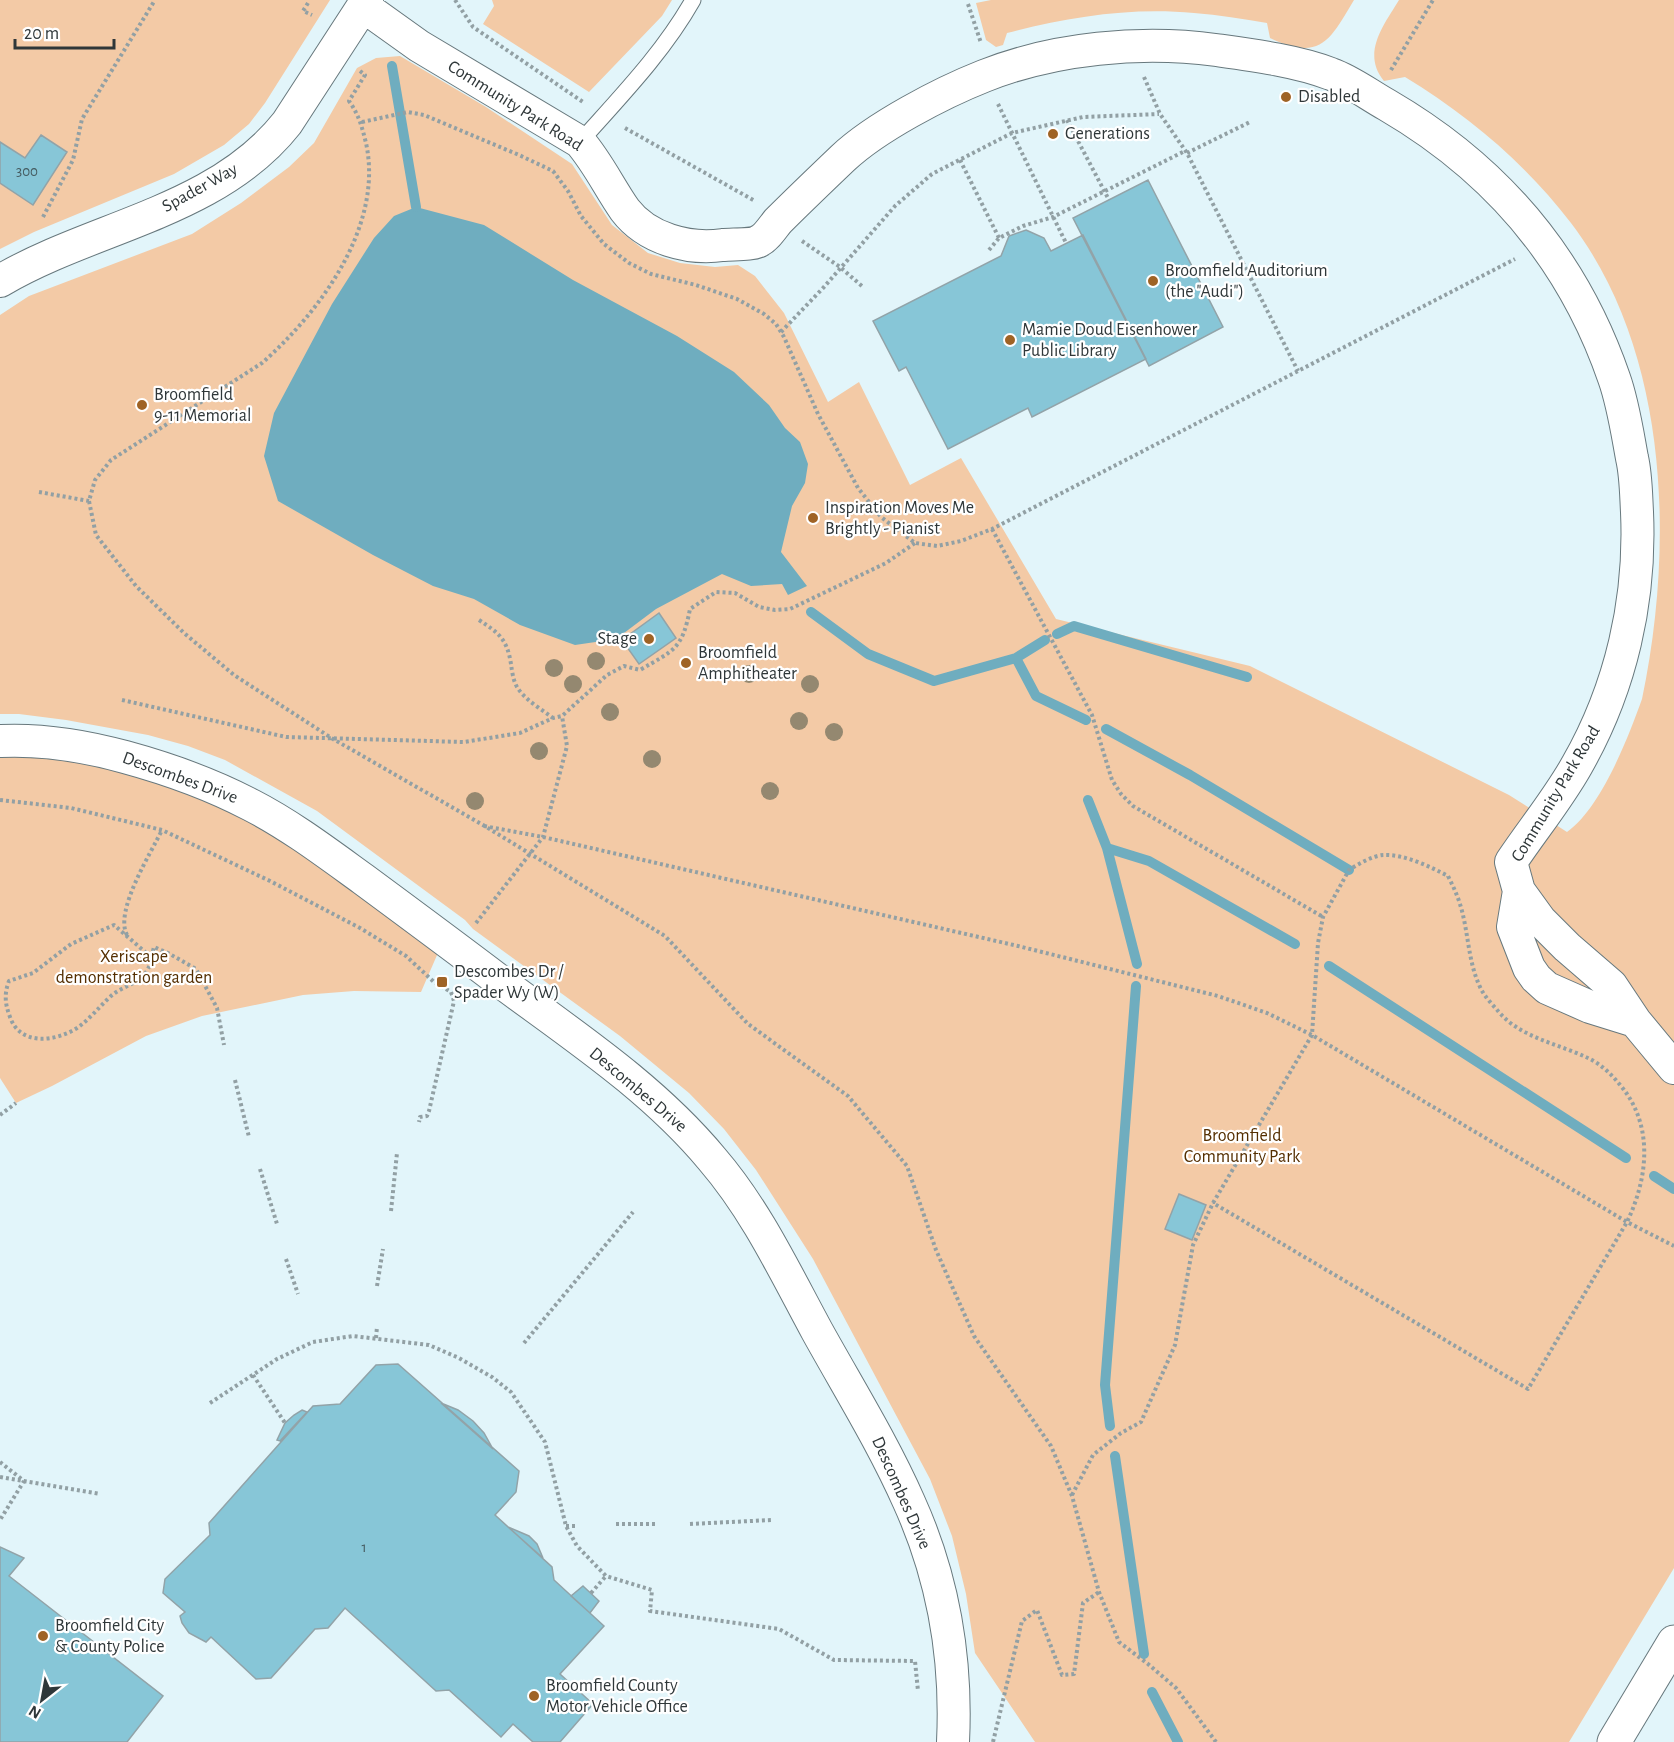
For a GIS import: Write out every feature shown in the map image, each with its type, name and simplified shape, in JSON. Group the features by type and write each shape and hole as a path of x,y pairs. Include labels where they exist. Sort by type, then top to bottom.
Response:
{"main road":[{"path":"1614,1742 1674,1642"}],"street":[{"name":"Community Park Road","path":"365,3 419,46 580,142 595,159 627,212 653,232 671,241 691,245 711,247 759,242 852,151 894,122 969,82 1014,66 1072,52 1134,45 1189,47 1263,57 1331,74 1428,130 1464,158 1498,190 1544,243 1575,291 1615,379 1635,469 1638,542 1630,620 1617,675 1600,720 1578,762 1558,797 1511,862 1519,891 1551,931 1611,985 1635,1021 1674,1068"},
{"name":"Spader Way","path":"0,281 54,254 182,201 211,186 249,160 287,123 365,3"},
{"name":"Descombes Drive","path":"0,741 55,743 104,751 158,766 209,785 253,806 336,860 544,1014 618,1070 657,1102 686,1130 714,1160 744,1201 868,1422 910,1505 937,1581 947,1629 953,1682 953,1742"},
{"name":"Community Park Road","path":"1519,891 1513,927 1529,968 1536,978 1547,988 1590,1007 1635,1021"}],"lane":[{"path":"580,142 657,54 684,17 693,0"}],"path":[{"path":"43,217 74,160 82,119 155,0"},
{"path":"1390,71 1433,0"},
{"path":"308,3 303,11 312,15"},
{"path":"968,4 981,45"},
{"path":"357,68 365,75 349,101 362,122 370,162 370,187 363,221 344,261 316,307 279,348 262,363 111,460 95,480 89,501 96,535 136,586 184,633 234,675 333,739 483,825 666,936 748,1024 848,1096 907,1166 936,1250 974,1336 1051,1446 1072,1496 1099,1592 1119,1642 1176,1688 1216,1742"},
{"path":"996,100 1066,243"},
{"path":"362,122 408,112 424,115 553,171 568,191 580,216 604,244 629,263 651,274 696,285 737,299 764,314 776,324 781,332 818,414 858,489 881,517 915,543 937,546 961,541 992,529 1544,243"},
{"path":"781,332 895,206 932,174 1012,133 1067,120 1160,114 1186,152 1298,371"},
{"path":"1067,120 1109,200"},
{"path":"989,250 999,238 1023,226 1053,217 1250,122"},
{"path":"960,160 999,238"},
{"path":"794,234 840,267 863,287"},
{"path":"39,492 89,501"},
{"path":"992,529 1092,715 1112,780 1121,795 1133,806 1323,917"},
{"path":"122,700 286,737 464,742 520,732 562,716 607,675 624,666 640,670 679,646 686,630 690,609 716,592 735,593 759,607 775,610 790,609 886,563 915,543"},
{"path":"479,620 496,631 506,643 517,687 552,718"},
{"path":"473,929 477,920 543,837 567,746 562,716"},
{"path":"0,800 71,808 162,830 270,881 360,928 406,956 434,982 451,992 454,1001 429,1112 427,1116 420,1117 419,1122"},
{"path":"483,825 1018,946 1218,996 1267,1013 1312,1035 1627,1222 1674,1246"},
{"path":"129,938 123,928 125,914 135,884 162,830"},
{"path":"1072,1496 1093,1455 1121,1433 1141,1422 1175,1345 1193,1245 1213,1203 1312,1035 1318,943 1323,917 1349,870 1384,855 1418,861 1448,876 1459,902 1471,963 1481,991 1500,1014 1524,1032 1592,1060 1611,1074 1638,1112 1645,1136 1643,1182 1636,1203 1528,1389 1213,1203"},
{"path":"151,957 114,925 71,944 33,973 9,981 5,991 11,1021 19,1032 28,1038 40,1040 65,1034 94,1015 112,995 140,979 148,969 154,947 196,969 217,1008 224,1045"},
{"path":"235,1080 249,1137"},
{"path":"0,1115 16,1103"},
{"path":"391,1211 397,1154"},
{"path":"260,1169 277,1224"},
{"path":"524,1343 633,1212"},
{"path":"377,1286 383,1249"},
{"path":"286,1259 298,1294"},
{"path":"376,1338 377,1327"},
{"path":"210,1403 277,1359 313,1342 353,1336 429,1345 459,1358 492,1377 511,1392 545,1442 566,1526 577,1546 606,1576 652,1590 650,1611 778,1629 834,1660 915,1660 918,1695"},
{"path":"253,1375 285,1423"},
{"path":"0,1462 24,1481"},
{"path":"0,1477 100,1494"},
{"path":"0,1517 24,1481"},
{"path":"690,1524 771,1520"},
{"path":"616,1524 655,1524"},
{"path":"566,1526 578,1526"},
{"path":"591,1593 606,1576"},
{"path":"993,1742 1022,1622 1037,1610 1062,1675 1074,1674 1083,1604 1099,1592"}],"green space":[{"path":"0,0 330,0 265,103 249,124 224,145 174,174 34,232 0,249"},
{"path":"492,0 672,0 662,16 589,92 483,24 494,6"},
{"path":"991,0 1354,0 1330,36 1313,47 1301,48 1270,38 1267,23 1170,11 1123,12 1030,27 1007,33 1003,45 996,47 986,40 976,3"},
{"name":"Broomfield Community Park","path":"1399,0 1674,0 1674,1568 1569,1742 1035,1742 975,1653 966,1594 952,1536 930,1479 813,1259 756,1170 724,1129 689,1093 620,1036 317,811 225,760 188,746 148,735 66,720 0,714 0,315 29,296 192,234 241,203 289,167 314,143 357,68 376,58 400,56 486,107 572,164 612,225 648,253 680,263 715,267 738,265 755,276 784,313 828,402 859,382 910,485 961,458 1056,619 1250,666 1509,795 1567,832 1591,807 1602,790 1621,752 1642,699 1652,640 1658,578 1660,515 1656,452 1645,390 1628,331 1604,275 1571,223 1553,201 1535,180 1495,142 1451,108 1405,77 1384,81 1377,71 1375,50 1377,39"},
{"name":"Xeriscape demonstration garden","path":"0,741 209,785 444,939 421,992 354,991 303,995 202,1016 146,1036 16,1103 0,1078"}],"water":[{"path":"416,207 484,225 573,280 677,336 734,372 769,405 785,428 800,442 808,464 805,483 792,506 781,552 807,586 788,595 782,584 751,586 722,574 656,609 616,639 575,645 520,625 474,599 433,586 278,501 264,456 274,413 332,304 374,238 394,216"}],"building":[{"path":"41,135 67,152 33,205 0,183 0,142 25,158"},
{"name":"Broomfield Auditorium (the \"Audi\")","path":"1148,180 1223,327 1149,366 1073,218"},
{"name":"Mamie Doud Eisenhower Public Library","path":"1026,230 1044,238 1051,251 1083,235 1146,359 1032,417 1028,408 948,449 906,367 899,371 873,321 1001,256 1009,236"},
{"name":"Stage","path":"659,613 676,638 639,664 622,640"},
{"path":"1179,1194 1206,1205 1192,1240 1165,1229"},
{"path":"398,1364 519,1471 516,1492 495,1515 552,1567 554,1580 604,1626 560,1674 593,1704 560,1742 533,1742 513,1724 501,1737 449,1690 436,1691 345,1608 328,1628 315,1629 271,1678 256,1679 211,1637 206,1642 189,1633 180,1616 185,1612 163,1593 165,1579 210,1535 209,1523 313,1406 340,1404 376,1365"},
{"path":"441,1403 458,1410 473,1421 484,1433 493,1449"},
{"path":"302,1410 307,1412 280,1441 277,1440 285,1423"},
{"path":"508,1527 529,1536 537,1544 543,1558"},
{"name":"Broomfield City & County Police","path":"0,1547 24,1558 9,1576 163,1696 127,1742 0,1742"},
{"path":"583,1586 599,1601 590,1613 571,1596"}],"waterway":[{"path":"392,66 416,207"},
{"path":"811,612 868,654 934,681 1016,658 1045,640"},
{"path":"1057,634 1074,626 1247,677"},
{"path":"1016,658 1036,696 1086,720"},
{"path":"1106,729 1190,775 1349,870"},
{"path":"1088,800 1107,848 1137,964"},
{"path":"1107,848 1149,861 1295,944"},
{"path":"1329,966 1626,1158"},
{"path":"1110,1426 1105,1385 1136,986"},
{"path":"1654,1176 1674,1189"},
{"path":"1115,1456 1144,1654"},
{"path":"1152,1692 1178,1742"}],"place":[{"name":"Disabled","path":"1286,97"},
{"name":"Generations","path":"1053,134"},
{"name":"Broomfield Auditorium (the \"Audi\")","path":"1153,281"},
{"name":"Mamie Doud Eisenhower Public Library","path":"1010,340"},
{"name":"Broomfield 9-11 Memorial","path":"142,405"},
{"name":"Inspiration Moves Me Brightly - Pianist","path":"813,518"},
{"name":"Stage","path":"649,639"},
{"name":"Broomfield Amphitheater","path":"686,663"},
{"name":"Descombes Dr / Spader Wy (W)","path":"442,982"},
{"name":"Broomfield City & County Police","path":"43,1636"},
{"name":"Broomfield County Motor Vehicle Office","path":"534,1696"}]}
